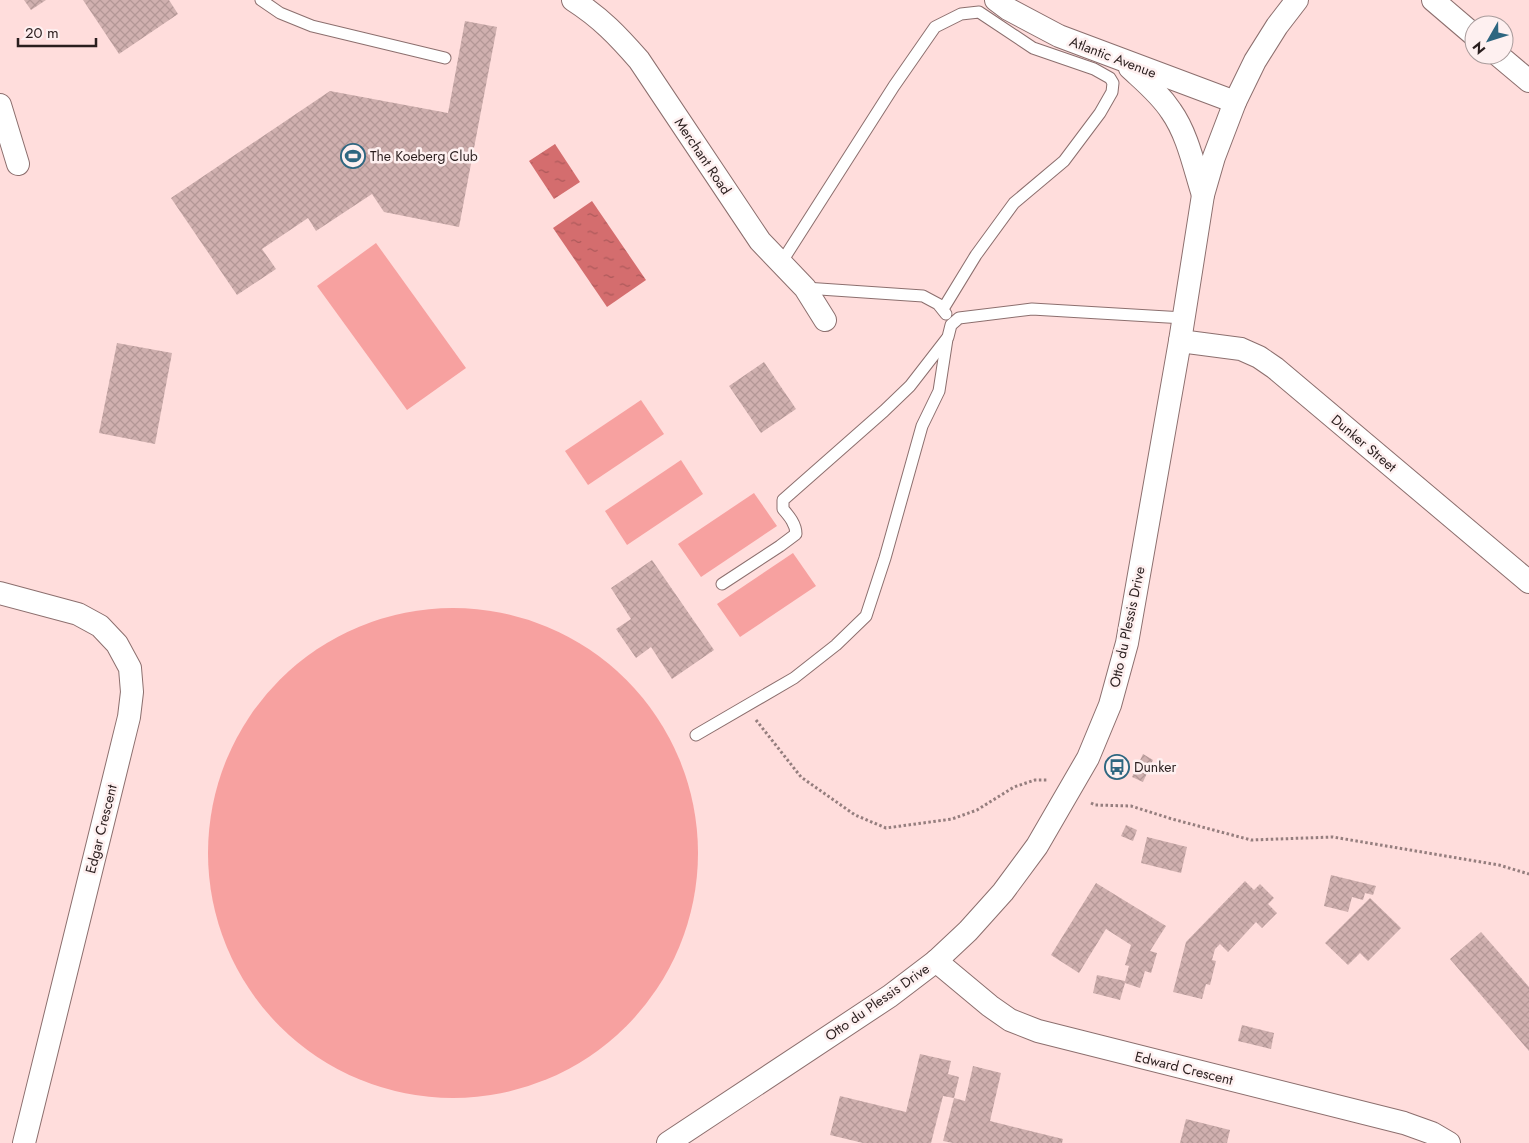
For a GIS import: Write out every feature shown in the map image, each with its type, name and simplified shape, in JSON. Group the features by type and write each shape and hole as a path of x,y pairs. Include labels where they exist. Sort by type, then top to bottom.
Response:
{"street":[{"name":"Merchant Road","path":"573,0 592,12 617,34 640,60 760,240 805,288 825,320"},
{"name":"Atlantic Avenue","path":"996,0 1008,9 1058,36 1235,102"},
{"name":"Otto du Plessis Drive","path":"668,1143 890,996 936,961 968,931 1003,892 1037,846 1070,791 1088,758 1110,705 1127,643 1184,318 1203,195 1214,157 1235,102 1255,61 1276,26 1297,0"},
{"path":"1433,0 1464,26"},
{"path":"1123,61 1159,95 1172,112 1188,146 1203,195"},
{"path":"1510,65 1529,81"},
{"path":"0,105 18,164"},
{"name":"Dunker Street","path":"1180,341 1240,349 1258,357 1275,368 1529,582"},
{"name":"Edgar Crescent","path":"0,593 78,614 100,626 117,644 130,668 132,692 129,717 24,1143"},
{"name":"Edward Crescent","path":"936,961 990,1006 1010,1020 1038,1031 1404,1123 1432,1133 1450,1143"}],"lane":[{"path":"260,0 294,19 334,31 445,58"},
{"path":"781,262 894,86 935,27 960,14 979,12 1033,48 1094,69 1110,78 1113,83 1112,92 1100,113 1064,161 1014,204 976,255 943,309"},
{"path":"805,288 923,296 943,309 951,324"},
{"path":"696,735 794,678 836,645 866,616 885,558 922,426 939,391 951,324 959,318 970,315 1032,309 1184,318"},
{"path":"722,584 796,534 792,521 783,509 784,500 910,386 948,337"}],"path":[{"path":"745,706 802,777 855,815 886,828 952,819 977,810 1014,786 1035,780 1050,780 1095,805 1131,806 1251,840 1333,837 1498,865 1529,874"}],"shaded area":[{"path":"376,243 466,368 407,410 317,286"},
{"path":"641,400 664,434 588,485 565,451"},
{"path":"681,460 703,494 627,545 605,511"},
{"path":"754,493 777,526 701,577 678,544"},
{"path":"793,553 816,586 740,637 717,604"},
{"path":"453,608 501,613 547,627 589,649 626,680 657,717 679,759 693,805 698,853 693,901 679,947 657,989 626,1026 589,1057 547,1079 501,1093 453,1098 405,1093 359,1079 317,1057 280,1026 249,989 227,947 213,901 208,853 213,805 227,759 249,717 280,680 317,649 359,627 405,613"}],"water":[{"path":"555,144 580,182 554,199 529,161"},
{"path":"592,201 646,280 607,307 553,228"}],"building":[{"path":"24,0 46,0 31,10"},
{"path":"83,0 169,0 178,14 119,54"},
{"name":"The Koeberg Club","path":"465,21 497,27 459,227 384,212 372,194 316,231 308,218 262,249 276,269 237,295 171,198 330,91 448,113"},
{"path":"117,343 172,353 155,444 99,433"},
{"path":"764,362 796,409 761,433 729,386"},
{"path":"652,560 714,650 672,679 651,647 636,658 616,629 631,619 611,588"},
{"path":"1143,754 1153,760 1143,782 1132,777"},
{"path":"1126,825 1137,830 1133,841 1121,836"},
{"path":"1147,837 1187,847 1181,873 1141,863"},
{"path":"1331,875 1376,886 1373,895 1365,893 1363,900 1352,897 1348,912 1324,906"},
{"path":"1245,881 1254,890 1260,884 1274,898 1268,904 1277,913 1262,928 1256,922 1228,952 1220,944 1215,949 1212,960 1216,961 1210,985 1206,984 1202,999 1173,992 1186,942"},
{"path":"1096,883 1166,926 1150,951 1157,953 1151,973 1145,971 1140,988 1125,983 1120,1000 1093,993 1097,975 1125,981 1129,966 1125,965 1131,945 1106,929 1079,973 1051,955"},
{"path":"1370,898 1401,928 1368,961 1360,953 1348,965 1325,943"},
{"path":"1481,932 1529,987 1529,1051 1450,959"},
{"path":"1242,1025 1274,1033 1271,1049 1238,1041"},
{"path":"920,1054 951,1061 948,1074 959,1077 954,1098 943,1096 931,1143 863,1143 830,1135 840,1096 906,1112"},
{"path":"973,1066 1001,1073 990,1121 1063,1139 1062,1143 953,1143 943,1141 954,1098 965,1101"},
{"path":"1186,1119 1230,1130 1227,1143 1180,1143"}],"place":[{"name":"The Koeberg Club","path":"353,156"},
{"name":"Dunker","path":"1117,767"}]}
